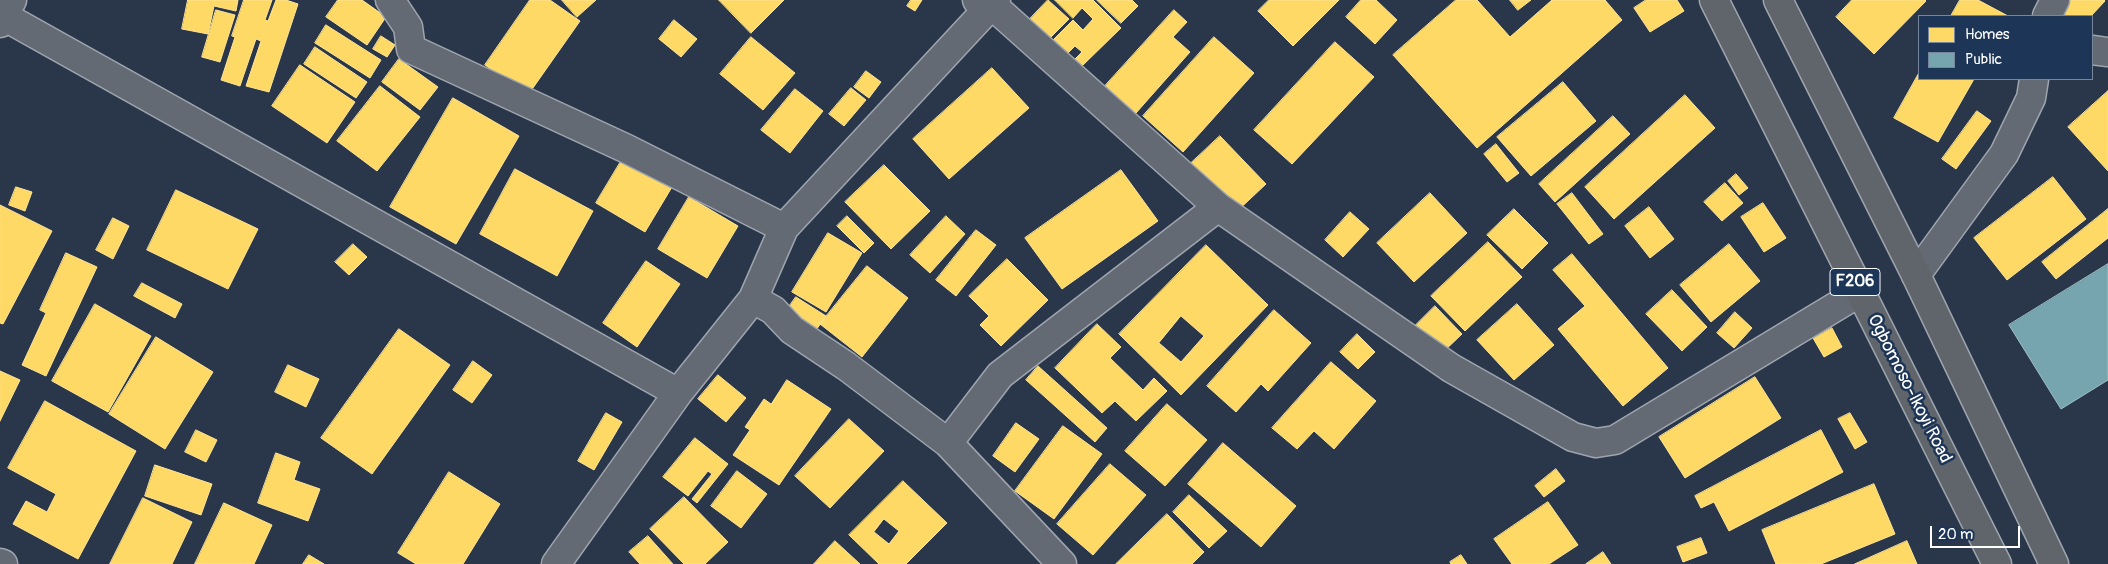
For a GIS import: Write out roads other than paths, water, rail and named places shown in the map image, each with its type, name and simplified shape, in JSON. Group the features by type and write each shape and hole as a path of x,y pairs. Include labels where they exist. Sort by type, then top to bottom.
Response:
{"main road":[{"name":"Ogbomoso-Ikoyi Road","path":"1714,0 1997,564"},
{"path":"1778,0 1916,275 2054,564"}],"street":[{"path":"390,0 408,27 411,49 627,149 784,228"},
{"path":"2048,15 2056,0"},
{"path":"556,564 678,393 753,300 784,228 989,2 1218,207 1451,368 1572,437 1596,443 1616,440 1860,292"},
{"path":"9,15 678,393"},
{"path":"2093,50 2108,52"},
{"path":"1916,275 2004,154 2031,98 2034,80"},
{"path":"948,443 1000,375 1218,207"},
{"path":"753,300 774,310 792,330 846,366 948,443 1062,564"}]}
